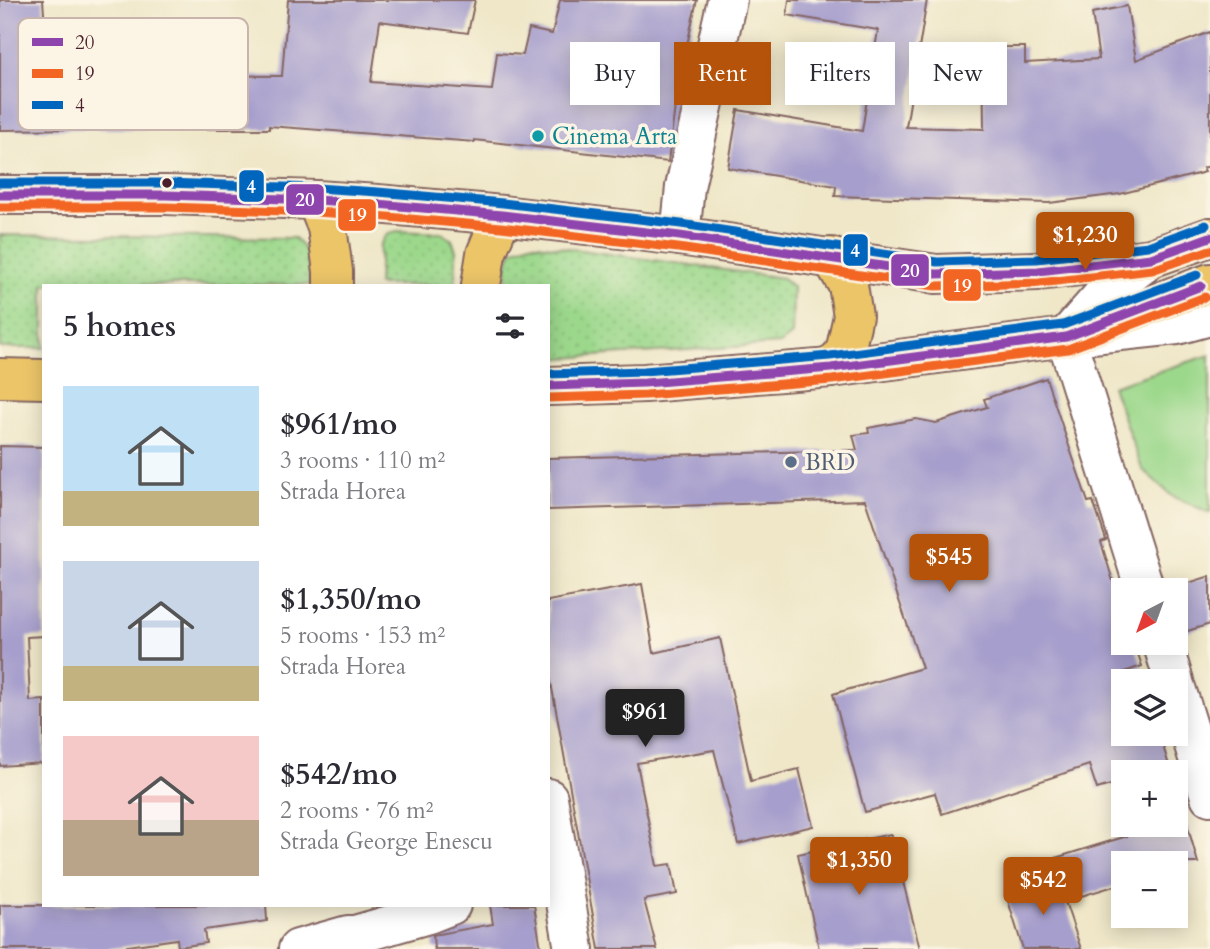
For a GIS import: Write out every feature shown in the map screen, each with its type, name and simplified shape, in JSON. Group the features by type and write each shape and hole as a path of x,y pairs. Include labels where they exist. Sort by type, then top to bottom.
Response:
{"main road":[{"path":"0,195 166,195 316,200 502,215 680,236 936,274 1038,271 1151,258 1210,237"},
{"path":"316,200 327,227 333,284"},
{"path":"481,284 486,254 502,215"},
{"path":"831,257 848,285 853,316 845,352 831,368"},
{"path":"550,386 645,383 831,368 1066,337 1210,283"},
{"path":"0,378 42,379"}],"street":[{"path":"680,236 685,187 727,0"},
{"path":"1066,337 1105,293 1151,258"},
{"path":"1066,337 1177,325 1210,316"},
{"path":"1066,337 1141,578"},
{"path":"1188,726 1210,796"},
{"path":"550,809 575,949"},
{"path":"298,949 367,932 446,907"}],"green space":[{"path":"397,231 442,233 452,240 456,251 455,284 378,284 380,245 386,235"},
{"path":"0,235 294,238 306,254 309,284 42,284 42,348 0,348"},
{"path":"530,243 783,278 793,287 792,335 780,344 550,359 550,284 507,284 507,264 513,250"},
{"path":"1210,355 1210,513 1172,496 1142,469 1112,386"}],"building":[{"path":"0,0 43,0 44,18 18,18 18,130 0,130"},
{"path":"288,0 475,0 468,33 380,21 371,82 492,90 497,53 523,55 529,29 552,34 560,0 697,0 688,42 674,42 675,105 668,162 475,140 269,126 269,129 248,129 248,76 282,76"},
{"path":"789,0 927,0 920,42 909,42 910,105 906,127 984,129 984,105 1007,105 1007,47 1025,47 1025,63 1099,59 1092,13 1127,6 1136,60 1210,32 1210,166 1203,168 1205,172 1120,194 1049,203 835,196 836,186 728,168 738,110 862,131 866,105 895,105 895,42 876,42 878,30 787,15"},
{"path":"1046,378 1088,502 1093,501 1106,540 1101,542 1112,578 1111,655 1138,655 1142,666 1133,669 1111,669 1111,746 1163,746 1167,760 1111,760 1111,785 1097,789 1089,765 942,814 935,793 865,812 833,694 922,668 865,500 550,510 550,458 857,450 853,435 869,433 868,428 916,419 936,423 987,407 984,399"},
{"path":"0,446 42,447 42,636 27,637 30,701 42,700 42,763 0,766"},
{"path":"1210,576 1210,624 1188,631 1188,583"},
{"path":"642,584 654,653 720,638 751,781 799,769 813,826 738,844 714,750 637,763 657,866 671,864 677,894 644,900 657,949 599,949 550,677 550,601"},
{"path":"1188,828 1198,863 1188,863 1188,851 1111,851 1111,887 1065,901 1052,859 1124,837 1188,837"},
{"path":"891,834 920,949 819,949 798,854"},
{"path":"1057,878 1081,949 1023,949 1006,894"},
{"path":"0,905 266,907 267,921 204,930 206,943 178,947 177,939 107,949 0,949"},
{"path":"490,907 534,907 541,949 434,949 433,935 493,924"}],"transit line":[{"name":"4","path":"0,183 166,183 378,192 503,203 681,224 937,262 1037,259 1148,246 1206,225"},
{"name":"20","path":"0,195 166,195 377,204 502,215 680,236 936,274 1038,271 1151,258 1210,237"},
{"name":"19","path":"0,207 166,207 376,216 501,227 678,248 935,286 1039,283 1152,270 1210,250"},
{"name":"4","path":"550,374 644,371 830,356 1063,325 1197,275"},
{"name":"20","path":"550,386 645,383 831,368 1066,337 1201,286"},
{"name":"19","path":"550,398 646,395 832,380 1068,349 1205,297"}],"place":[{"name":"Cinema Arta","path":"538,136"},
{"name":"BRD","path":"791,462"}]}
